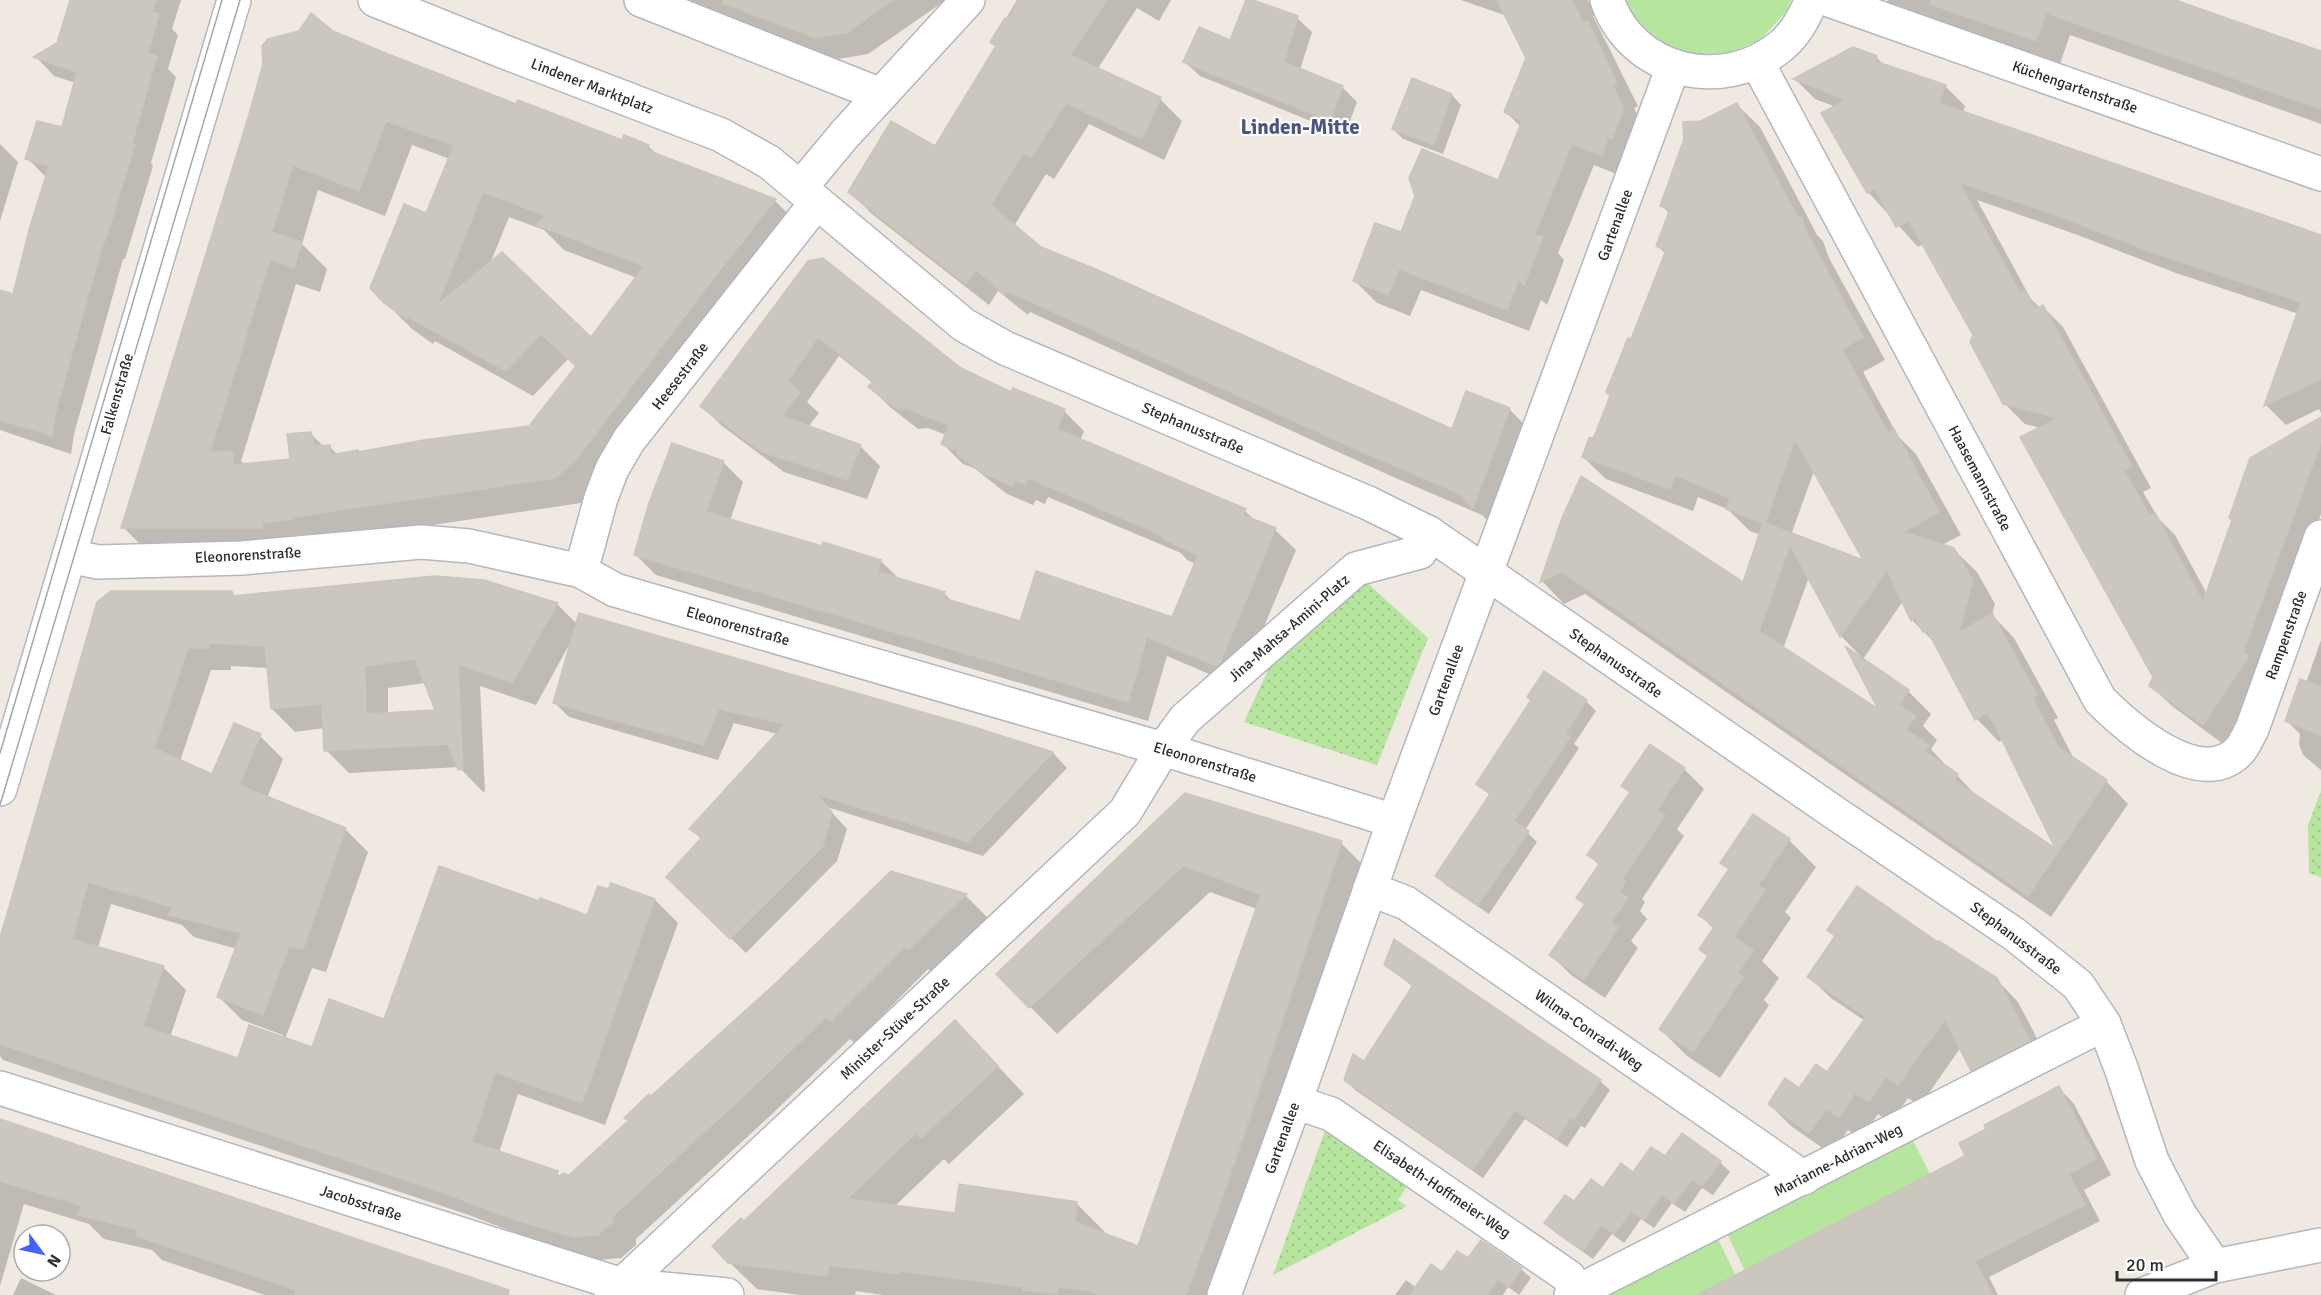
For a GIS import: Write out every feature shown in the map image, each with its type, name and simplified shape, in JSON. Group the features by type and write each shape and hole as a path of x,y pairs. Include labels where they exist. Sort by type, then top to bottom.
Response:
{"street":[{"name":"Falkenstraße","path":"0,789 234,0"},
{"name":"Lindener Marktplatz","path":"375,0 721,135 769,162 856,236"},
{"path":"641,0 863,86 880,95"},
{"path":"808,195 880,95 968,0"},
{"path":"1607,0 1611,14 1627,37 1648,55 1673,67 1701,73 1730,71 1757,62 1782,45 1802,22 1812,0"},
{"name":"Küchengartenstraße","path":"1829,0 2321,174"},
{"name":"Haasemannstraße","path":"1757,62 2100,700 2121,721 2169,753 2211,765 2240,750 2252,729 2262,700"},
{"name":"Gartenallee","path":"1224,1295 1394,821 1673,67"},
{"name":"Heesestraße","path":"582,571 601,498 612,469 629,440 808,195"},
{"name":"Stephanusstraße","path":"856,236 964,325 1005,348 1368,502 1429,533 2014,934 2078,985 2104,1024 2152,1161 2180,1215 2215,1266"},
{"name":"Jina-Mahsa-Amini-Platz","path":"1163,749 1185,719 1356,569 1419,552 1429,533"},
{"name":"Rampenstraße","path":"2262,700 2321,537"},
{"name":"Eleonorenstraße","path":"69,556 98,562 242,558 421,542 469,546 582,571 615,590 1163,749 1394,821"},
{"name":"Minister-Stüve-Straße","path":"616,1290 1125,812 1163,749"},
{"name":"Wilma-Conradi-Weg","path":"1370,889 1406,903 1804,1178"},
{"name":"Marianne-Adrian-Weg","path":"1574,1294 2104,1024"},
{"name":"Jacobsstraße","path":"0,1088 616,1290 727,1295"},
{"name":"Elisabeth-Hoffmeier-Weg","path":"1295,1102 1330,1114 1447,1192 1569,1277 1574,1294"},
{"path":"2142,1295 2215,1266 2284,1250 2321,1245"}],"green space":[{"path":"1626,0 1791,0 1787,11 1760,40 1730,53 1691,54 1660,42 1635,19"},
{"path":"1364,580 1428,638 1377,765 1244,722 1269,668"},
{"path":"2321,791 2321,877 2309,873 2308,825"},
{"path":"1327,1125 1410,1181 1398,1200 1407,1206 1273,1275"},
{"path":"1911,1137 1930,1174 1745,1271 1726,1232"},
{"path":"1717,1237 1736,1276 1699,1295 1605,1295"}],"building":[{"path":"70,0 156,0 152,12 159,14 148,53 157,56 132,144 135,145 104,240 55,414 52,436 0,420 0,290 13,294 29,230 49,166 25,159 37,121 62,127 77,72 33,57 57,43"},
{"path":"723,0 893,0 846,33 815,38 722,3"},
{"path":"1019,0 1107,0 1070,55 1161,97 1142,139 1066,103 1031,158 1023,153 991,205 1041,247 1098,270 1452,429 1466,391 1510,408 1473,508 1458,493 1007,291 1005,295 976,270 966,284 848,192 891,121 935,146 996,46 990,42"},
{"path":"1246,0 1253,0 1298,16 1284,62 1343,86 1330,121 1183,62 1199,27 1230,40"},
{"path":"1497,0 1572,0 1584,24 1588,21 1617,83 1613,86 1624,108 1612,139 1608,138 1602,156 1572,144 1534,236 1543,236 1524,285 1519,279 1507,310 1399,269 1388,295 1353,281 1375,223 1401,232 1415,196 1409,178 1422,149 1498,180 1522,121 1504,112 1526,58"},
{"path":"1931,0 2175,0 2321,51 2321,109 2046,13 2036,41 1930,4"},
{"path":"311,13 333,31 383,52 516,104 518,100 622,140 624,135 649,145 647,150 776,199 576,460 555,478 294,517 294,519 262,523 263,528 121,528 248,118 263,64 262,46 268,39 299,31","holes":["386,121 454,145 426,213 404,204 370,288 384,303 407,319 408,317 506,371 541,334 576,366 529,426 331,455 330,445 314,446 311,432 287,434 290,459 233,465 233,451 210,452 270,259 294,268 302,242 272,232 293,165 359,191","483,192 546,216 536,225 644,266 591,337 502,252 437,305"]},
{"path":"1853,47 1877,56 1875,61 1946,85 1939,103 2321,235 2321,379 2264,406 2301,302 2154,253 2053,214 1959,182 2020,293 2025,291 2035,309 2043,305 2132,467 2124,471 2150,516 2155,513 2203,602 2232,520 2229,518 2250,458 2321,417 2321,442 2243,652 2249,656 2203,725 2149,686 2153,677 2020,437 2058,418 2003,404 1970,342 1973,335 1909,221 1896,227 1875,189 1867,193 1821,113 1846,100 1793,79"},
{"path":"1412,78 1452,94 1434,145 1392,129"},
{"path":"1737,103 1798,218 1801,217 1807,233 1863,337 1842,349 1888,433 1894,429 1939,512 1903,532 1954,548 1973,580 1959,633 1992,613 2037,695 2032,697 2058,747 2107,780 2028,896 1562,572 1540,582 1562,518 1581,476 1743,582 1763,523 1726,509 1730,498 1675,475 1670,489 1582,457 1589,438 1594,437 1610,396 1606,392 1628,338 1631,339 1666,250 1656,246 1670,209 1660,206 1684,139 1683,122 1701,121","holes":["1795,439 1863,560 1765,523","1790,545 1840,637 1887,570 1911,621 1915,618 1923,632 1927,630 1975,720 1987,713 1995,726 2055,848 1954,780 1958,774 1923,750 1930,746 1906,729 1916,716 1899,705 1909,690 1845,646 1878,709 1759,631"]},
{"path":"823,258 961,368 1011,392 1013,388 1065,409 1057,429 1246,509 1243,515 1276,528 1220,663 1216,666 1147,637 1128,702 634,555 649,503 672,443 724,461 706,512 822,546 823,542 881,560 878,572 945,592 943,598 1020,621 1036,571 1172,617 1198,555 1165,540 1161,535 1028,478 1025,484 1015,480 1013,486 985,474 957,454 958,451 941,444 949,425 907,409 897,409 868,387 873,381 818,337 788,381 800,392 782,416 861,445 847,480 762,452 700,406 808,261"},
{"path":"435,576 484,580 558,603 512,683 458,664 463,769 458,770 448,744 324,751 322,704 271,709 265,646 209,643 209,648 188,648 154,748 212,774 234,723 261,734 239,785 346,828 303,949 289,946 263,1015 217,997 241,933 169,915 172,907 88,882 72,939 164,966 143,1026 238,1058 249,1025 312,1047 329,999 384,1019 439,866 587,915 598,886 608,889 611,883 655,899 582,1103 495,1072 472,1142 558,1171 555,1181 563,1173 569,1175 629,1120 624,1118 777,982 891,871 967,894 908,950 905,947 831,1021 826,1017 613,1216 614,1221 598,1235 574,1237 512,1219 444,1193 0,1044 0,938 97,602 111,591 232,591 232,596","holes":["415,659 435,710 366,714 365,666"]},
{"path":"579,613 1053,752 968,842 816,794 832,812 823,846 730,939 666,877 702,837 689,829 785,724 719,709 703,745 553,703"},
{"path":"1544,671 1587,700 1565,734 1570,737 1514,821 1529,831 1478,905 1435,876 1490,794 1476,784 1531,700 1527,697"},
{"path":"2300,679 2321,687 2321,735 2285,721"},
{"path":"1650,744 1685,768 1657,810 1665,815 1622,879 1626,881 1619,892 1628,898 1611,922 1619,927 1584,979 1549,955 1585,904 1576,898 1600,863 1587,855 1630,792 1621,786"},
{"path":"1185,793 1342,841 1229,1179 1186,1295 1100,1295 1086,1290 1058,1287 1057,1294 1022,1290 1023,1287 899,1271 899,1274 829,1265 827,1276 728,1263 712,1246 741,1218 744,1221 955,1020 998,1066 921,1138 916,1133 847,1199 955,1213 959,1184 1077,1202 1075,1222 1138,1246 1261,894 1183,866 1029,1008 996,974"},
{"path":"1753,814 1790,839 1758,886 1765,890 1734,937 1753,950 1738,973 1743,977 1693,1052 1659,1029 1708,956 1699,949 1715,926 1698,915 1729,869 1720,863"},
{"path":"1857,886 1938,942 1997,978 2030,1041 1971,1071 1945,1019 1898,1085 1886,1077 1869,1102 1855,1093 1839,1118 1826,1109 1809,1133 1768,1104 1785,1078 1799,1088 1816,1064 1827,1072 1866,1017 1807,977 1835,936 1827,930"},
{"path":"1394,939 1601,1080 1574,1119 1571,1117 1557,1138 1515,1110 1473,1169 1344,1080 1353,1054 1364,1061 1413,985 1384,965"},
{"path":"2059,1086 2097,1159 2069,1174 2085,1205 1975,1261 1993,1295 1697,1295 1965,1156 1959,1143 1986,1129 1984,1125"},
{"path":"0,1119 509,1290 508,1295 295,1295 296,1290 136,1236 138,1230 78,1215 82,1206 0,1181"},
{"path":"1682,1133 1721,1161 1702,1186 1692,1179 1674,1204 1662,1194 1644,1220 1631,1211 1614,1234 1601,1225 1583,1251 1544,1223 1565,1195 1574,1201 1591,1179 1603,1188 1621,1163 1633,1172 1651,1147 1665,1156"},
{"path":"1481,1240 1522,1268 1509,1287 1498,1279 1487,1295 1410,1295 1431,1264 1442,1272 1457,1251 1468,1258"}],"tram line":[{"path":"0,753 222,0"},
{"path":"0,805 240,0"}],"district":[{"name":"Linden-Mitte","path":"1300,127"}]}
